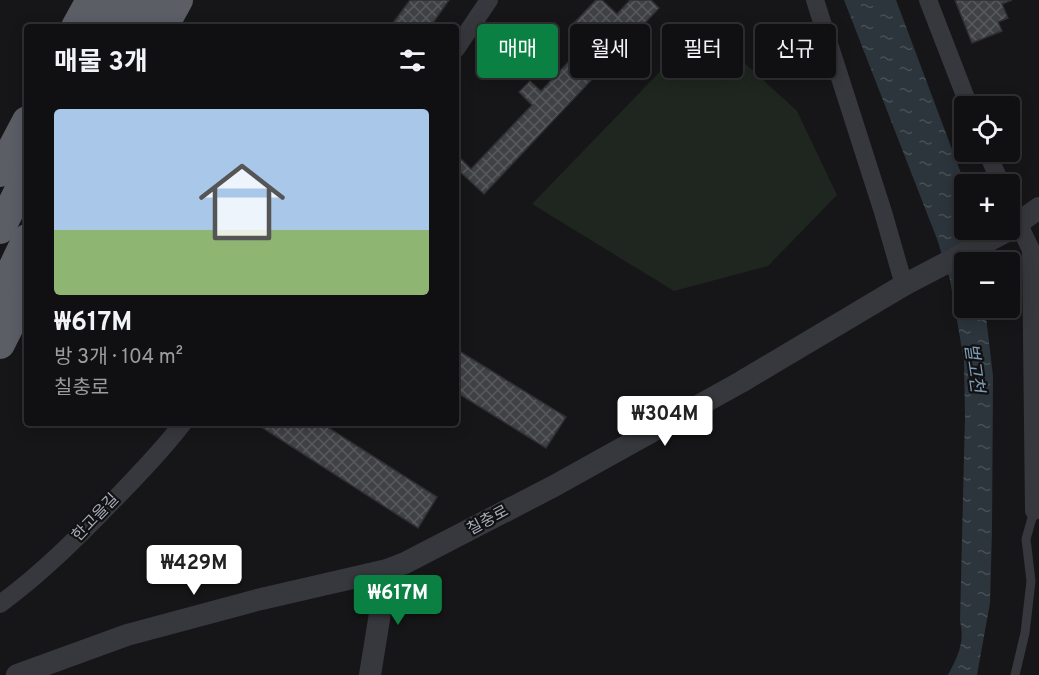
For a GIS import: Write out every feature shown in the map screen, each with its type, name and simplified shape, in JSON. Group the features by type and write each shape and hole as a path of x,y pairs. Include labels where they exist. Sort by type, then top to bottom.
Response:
{"highway":[{"path":"88,24 178,0"},
{"path":"0,172 24,127"},
{"path":"0,229 24,181"},
{"path":"0,295 24,245"},
{"path":"0,344 24,296"}],"street":[{"path":"459,45 489,0"},
{"path":"815,0 880,201 912,281"},
{"path":"928,0 965,96"},
{"path":"1020,218 1039,208"},
{"path":"1020,237 1031,250 1034,511"},
{"name":"칠충로","path":"17,675 127,635 257,600 387,570 430,551 554,486 741,382 982,240"},
{"name":"한고을길","path":"0,604 75,541 165,448 181,426"},
{"path":"370,675 387,570"}],"lane":[{"path":"1015,675 1025,633 1030,591 1031,569 1026,539 1034,511"}],"shaded area":[{"path":"743,62 755,73 755,78 761,78 797,111 837,195 768,266 674,291 532,204 662,69 662,78 743,78"}],"water":[{"path":"844,0 896,0 954,155 954,162 957,162 961,174 954,174 954,240 976,240 978,252 954,252 954,303 950,280 937,239"},
{"name":"벌고천","path":"957,318 986,318 993,376 990,603 977,675 948,675 958,655 962,636 960,621 965,416 964,361"}],"building":[{"path":"410,0 449,0 432,24 392,24"},
{"path":"596,0 602,0 617,14 630,0 651,0 659,8 644,24 573,24"},
{"path":"955,0 1012,0 1002,4 1008,18 998,22 1002,31 972,43"},
{"path":"570,60 570,78 593,78 484,194 459,171 459,157 471,169 532,105 519,92 530,81 541,91 553,78 558,78 558,73"},
{"path":"459,351 566,417 546,448 459,394"},
{"path":"260,426 326,426 437,497 418,528"}]}
